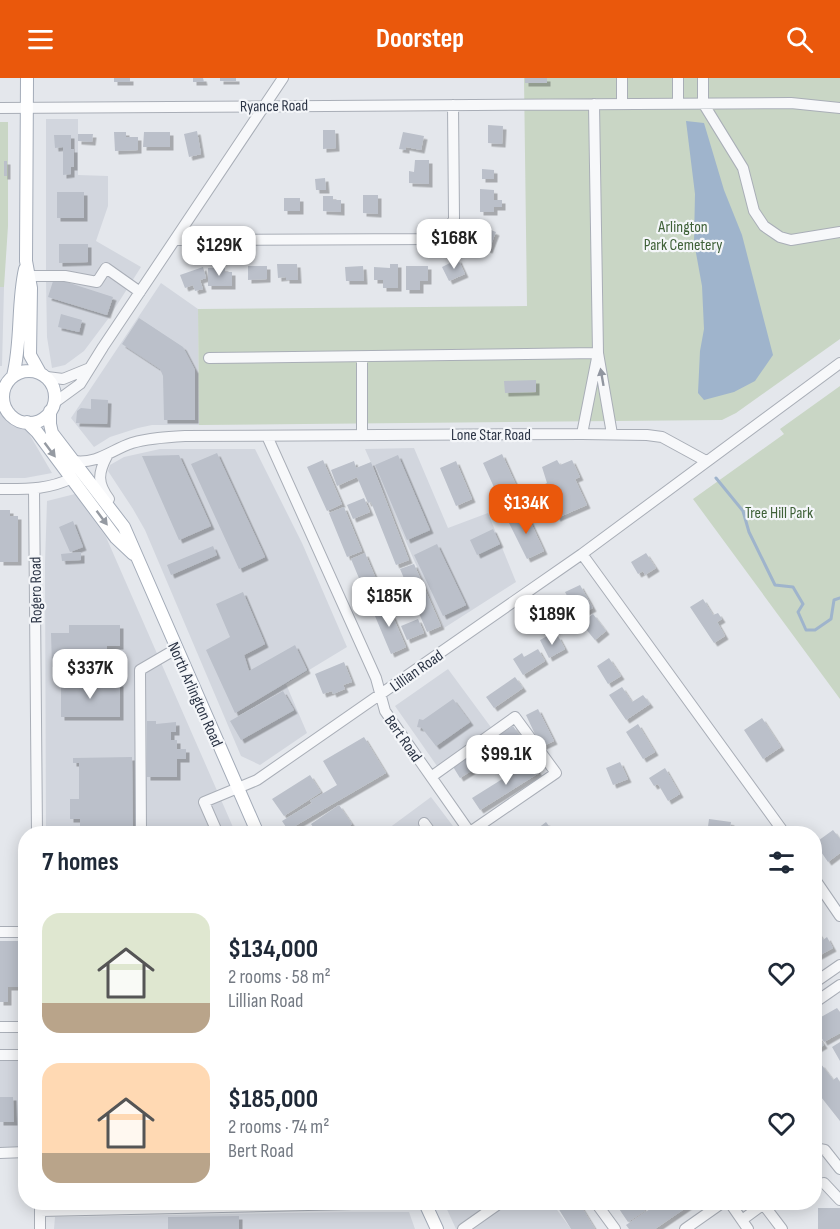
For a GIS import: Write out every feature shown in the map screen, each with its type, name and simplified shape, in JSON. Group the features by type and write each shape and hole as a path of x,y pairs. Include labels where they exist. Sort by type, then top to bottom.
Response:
{"main road":[{"path":"26,261 31,288 30,355 55,392 52,407 38,421 27,422 12,416 3,406 7,381 18,358 21,287 26,261 27,78"},
{"path":"7,381 24,371 44,375"},
{"name":"North Arlington Road","path":"52,407 52,433 124,527 254,826"},
{"name":"North Arlington Road","path":"27,422 37,432 116,538 134,554"},
{"path":"428,1210 437,1229"}],"street":[{"path":"52,407 80,384 283,78"},
{"path":"622,78 622,104"},
{"path":"678,78 678,103"},
{"path":"703,78 703,103 743,168 754,211 764,226 780,237 791,240 840,232"},
{"name":"Ryance Road","path":"0,108 678,103 790,103 840,108"},
{"path":"594,104 598,353 612,434"},
{"path":"175,240 436,239 449,232 454,218 453,105"},
{"path":"29,276 65,276 97,282 106,268 140,292"},
{"path":"209,358 598,353"},
{"path":"582,434 598,353"},
{"path":"362,357 362,435"},
{"path":"706,461 840,363"},
{"path":"44,375 63,379 90,368"},
{"name":"Lone Star Road","path":"74,461 87,463 107,456 131,443 185,436 612,434 662,437 706,461"},
{"name":"Bert Road","path":"267,436 375,678 385,711 463,826"},
{"path":"107,456 98,479 102,490 129,525 130,540"},
{"name":"Lillian Road","path":"214,826 204,802 257,780 582,554 706,461"},
{"path":"0,489 57,486 72,478"},
{"name":"Rogero Road","path":"34,489 37,826"},
{"path":"582,554 779,826"},
{"path":"141,826 140,670 176,649"},
{"path":"431,777 515,717 556,773 476,826"},
{"path":"822,890 840,916"},
{"path":"0,932 18,932"},
{"path":"822,977 840,965"},
{"path":"822,997 840,985"},
{"path":"0,1028 18,1028"},
{"path":"0,1055 18,1055"},
{"path":"822,1149 825,1150 840,1169"},
{"path":"0,1153 18,1152"},
{"path":"824,1183 840,1200"},
{"path":"40,1210 40,1229"},
{"path":"463,1229 490,1210"},
{"path":"601,1210 615,1229"},
{"path":"685,1229 712,1210"},
{"path":"735,1210 745,1224 758,1210"},
{"path":"768,1210 782,1229"}],"shaded area":[{"path":"46,119 78,119 78,175 108,176 108,206 96,241 141,267 108,319 84,351 65,365 52,368 47,337"},
{"path":"161,283 198,309 199,425 152,425 110,437 94,447 71,418"},
{"path":"0,287 4,287 2,366 0,366"},
{"path":"0,408 14,408 52,473 25,478 0,478"},
{"path":"414,448 448,528 488,513 516,582 444,628 365,449"},
{"path":"160,449 255,449 302,543 347,647 286,684 307,733 260,765 241,756 145,530 108,471 110,465 124,457"},
{"path":"75,494 106,537 232,826 46,826 45,564 47,501"},
{"path":"448,669 493,730 437,766 395,706"},
{"path":"431,797 453,826 392,826"},
{"path":"0,1061 18,1061 18,1148 0,1148"},
{"path":"447,1210 557,1210 571,1229 456,1229"},
{"path":"409,1212 415,1229 54,1229 55,1217"}],"green space":[{"name":"Arlington Park Cemetery","path":"524,78 840,78 840,339 736,413 722,420 199,425 198,309 527,306"},
{"path":"0,122 8,122 8,226 4,287 0,287"},
{"name":"Tree Hill Park","path":"840,386 840,699 693,499 784,434 780,429"}],"water":[{"path":"686,121 704,123 724,190 742,235 773,355 755,381 734,392 704,400 698,393 700,351 704,329 702,286 694,242 695,194"}],"building":[{"path":"114,78 130,78 130,82 114,82"},
{"path":"193,78 203,78 204,82 193,82"},
{"path":"220,78 236,78 236,81 220,81"},
{"path":"525,78 547,78 547,83 525,83"},
{"path":"488,125 503,126 502,144 488,143"},
{"path":"323,130 335,130 336,148 323,149"},
{"path":"197,131 201,154 189,157 184,134"},
{"path":"114,132 126,132 126,137 138,137 138,150 115,151"},
{"path":"144,132 170,132 170,147 143,147"},
{"path":"403,132 424,136 421,150 406,147 406,150 399,149"},
{"path":"78,134 93,134 92,142 78,141"},
{"path":"54,135 71,135 74,167 71,167 71,174 63,175 63,147 55,148"},
{"path":"415,160 429,160 429,184 409,183 409,171 414,172"},
{"path":"4,161 7,161 7,176 4,176"},
{"path":"482,169 494,170 494,179 482,179"},
{"path":"325,178 326,190 316,190 315,179"},
{"path":"480,189 494,190 494,200 502,200 502,207 494,207 494,212 480,212"},
{"path":"57,192 84,192 84,218 57,218"},
{"path":"363,195 378,195 378,214 363,213"},
{"path":"323,196 333,196 333,200 341,200 341,212 323,211"},
{"path":"284,198 300,198 300,211 284,211"},
{"path":"481,226 496,232 489,250 474,244"},
{"path":"59,244 88,244 88,262 59,263"},
{"path":"458,259 465,274 449,281 442,267"},
{"path":"277,264 297,264 298,280 278,278"},
{"path":"390,264 398,264 398,288 383,288 383,280 374,280 374,267 390,268"},
{"path":"248,266 267,266 267,279 248,280"},
{"path":"363,266 364,281 346,281 345,267"},
{"path":"406,266 428,266 428,281 420,281 420,290 406,290"},
{"path":"203,267 206,278 200,280 203,289 195,291 193,285 185,288 180,275"},
{"path":"208,268 225,268 225,272 232,272 232,286 208,286"},
{"path":"54,278 113,297 107,315 48,297"},
{"path":"61,314 82,320 79,332 58,327"},
{"path":"139,318 183,347 195,370 195,420 164,420 163,376 160,369 122,344"},
{"path":"536,380 536,392 505,393 504,381"},
{"path":"91,399 108,400 107,424 76,423 77,411 81,408 91,409"},
{"path":"217,453 265,557 239,569 191,464"},
{"path":"502,454 521,496 502,505 483,463"},
{"path":"179,455 211,526 179,540 142,456"},
{"path":"398,455 430,530 407,540 375,465"},
{"path":"323,460 342,504 327,511 307,467"},
{"path":"557,460 560,465 572,460 580,477 575,479 587,505 557,518 543,485 547,483 542,467"},
{"path":"354,461 356,468 371,462 409,560 396,565 371,502 368,503 357,477 337,486 331,470"},
{"path":"456,461 472,499 456,506 440,468"},
{"path":"364,498 370,512 353,519 347,505"},
{"path":"344,507 362,551 347,557 329,513"},
{"path":"0,510 10,510 10,516 18,516 18,562 0,562"},
{"path":"525,510 544,551 527,559 507,519"},
{"path":"73,521 83,547 70,552 59,527"},
{"path":"493,529 500,544 477,555 470,540"},
{"path":"437,544 466,605 443,616 414,555"},
{"path":"213,546 217,555 171,575 167,565"},
{"path":"81,552 81,560 62,561 61,554"},
{"path":"365,553 385,600 371,607 351,559"},
{"path":"646,553 656,568 645,575 643,571 638,574 631,562"},
{"path":"414,564 441,626 427,632 400,569"},
{"path":"580,585 593,608 578,616 565,592"},
{"path":"243,592 265,644 244,655 249,671 295,645 307,670 235,713 206,650 230,637 216,604"},
{"path":"703,599 713,615 718,613 722,619 717,622 725,636 714,643 690,607"},
{"path":"387,603 406,647 391,654 372,609"},
{"path":"593,614 606,631 595,640 581,623"},
{"path":"418,619 424,633 407,640 401,626"},
{"path":"69,625 120,625 120,646 107,646 107,667 52,667 51,633 69,633"},
{"path":"549,635 551,639 558,636 565,649 549,658 540,640"},
{"path":"538,649 545,661 523,675 513,659 522,653 524,657"},
{"path":"609,658 621,676 608,684 597,666"},
{"path":"344,662 352,682 343,685 345,689 333,694 332,691 323,694 315,674"},
{"path":"515,677 523,688 494,708 486,697"},
{"path":"61,683 120,683 120,717 61,717"},
{"path":"622,687 632,702 643,695 650,704 626,720 609,695"},
{"path":"283,691 294,710 241,740 230,721"},
{"path":"453,699 470,722 436,746 422,728 417,727 419,719 423,720"},
{"path":"538,709 554,741 541,747 526,715"},
{"path":"762,718 781,747 763,759 744,730"},
{"path":"147,721 156,721 156,724 176,722 176,732 171,732 171,740 177,740 177,749 186,749 186,759 177,759 177,777 147,777"},
{"path":"638,724 655,752 643,759 626,732"},
{"path":"513,726 522,739 460,778 452,765"},
{"path":"364,737 386,773 295,826 285,826 282,821 337,785 323,761"},
{"path":"132,757 133,826 80,826 80,819 70,819 70,799 79,799 79,763 73,763 73,758"},
{"path":"531,761 539,773 480,810 472,798"},
{"path":"620,762 628,779 613,785 606,768"},
{"path":"665,768 680,794 668,801 658,784 654,786 649,778"},
{"path":"310,775 321,792 284,816 272,799"},
{"path":"339,805 352,824 349,826 312,826 311,824"},
{"path":"709,819 731,822 730,826 708,826"},
{"path":"833,830 840,839 840,853 828,862 822,853 822,838"},
{"path":"827,937 833,948 822,954 822,938"},
{"path":"0,941 18,941 18,987 8,987 8,1002 0,1002"},
{"path":"837,1008 840,1012 840,1033 824,1042 822,1039 822,1016"},
{"path":"840,1042 840,1061 832,1047"},
{"path":"822,1065 833,1080 837,1077 840,1082 840,1121 822,1098"},
{"path":"0,1097 13,1097 14,1122 0,1122"},
{"path":"840,1208 840,1229 818,1229 818,1210"},
{"path":"559,1210 583,1210 595,1229 571,1229"},
{"path":"620,1210 644,1210 645,1211 628,1222"},
{"path":"648,1210 683,1210 655,1229 629,1229 626,1225"},
{"path":"239,1216 239,1229 168,1229 168,1217"}],"waterway":[{"path":"716,478 743,511 749,532 775,585 793,587 803,604 798,612 806,630 815,630 831,619 834,600 840,598"}]}
